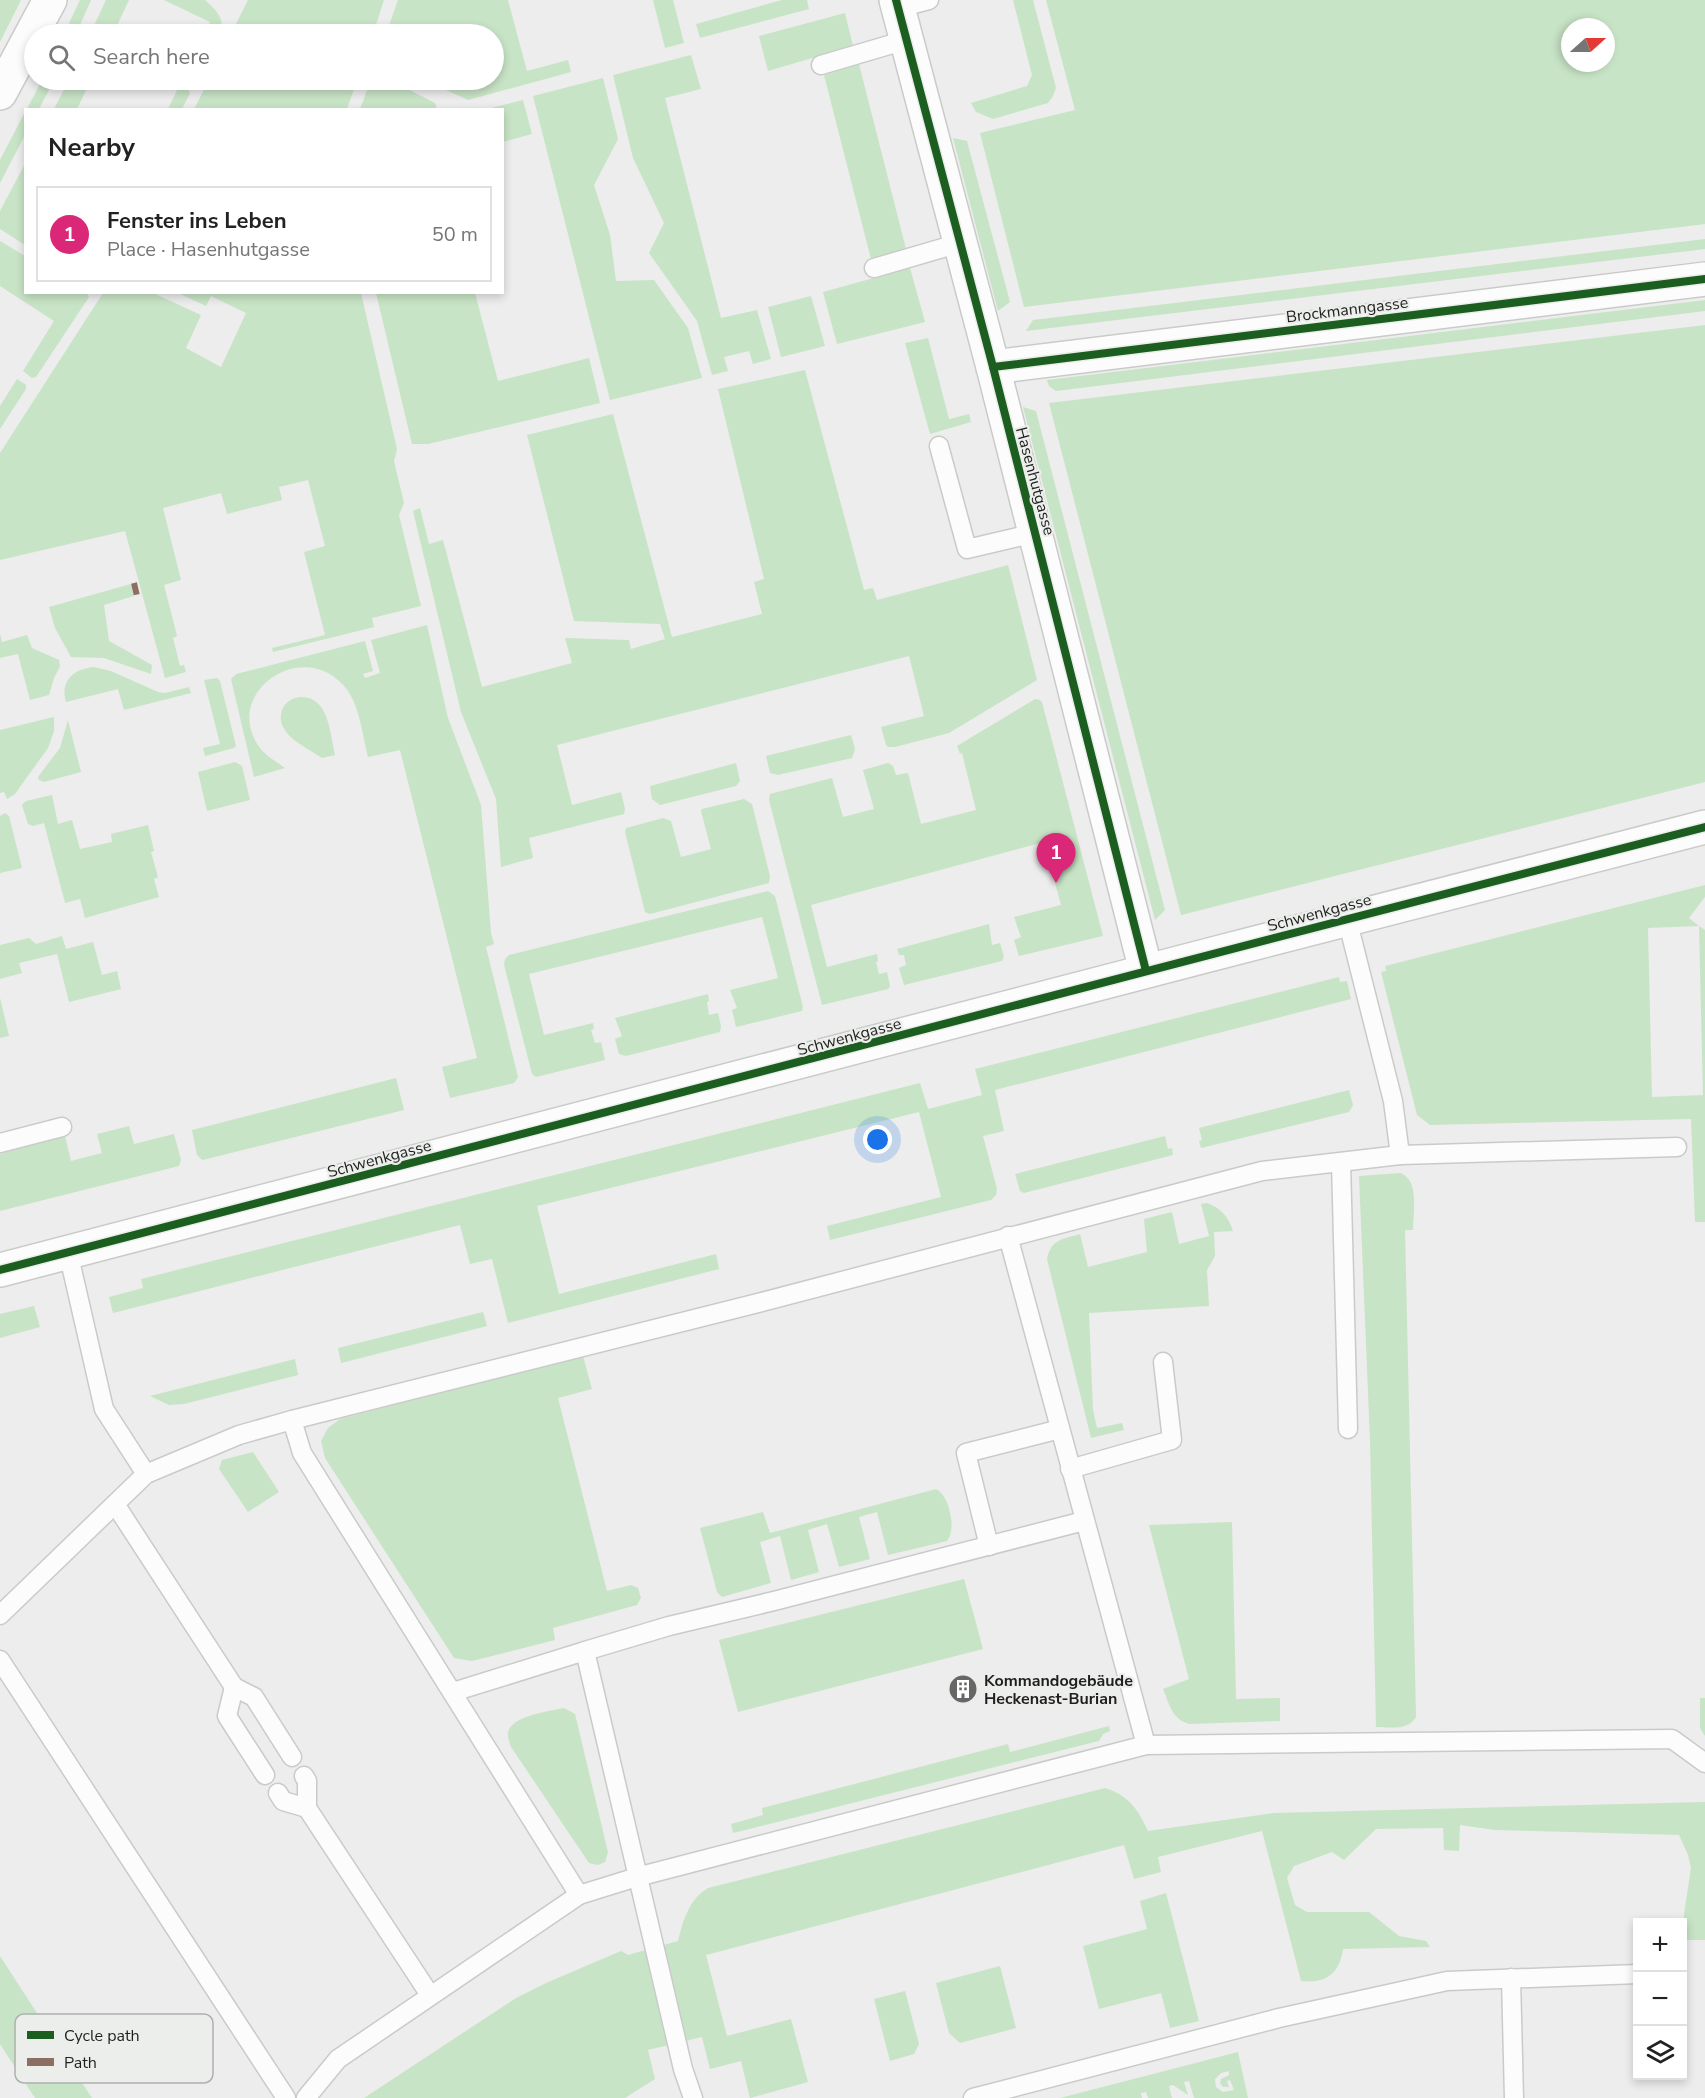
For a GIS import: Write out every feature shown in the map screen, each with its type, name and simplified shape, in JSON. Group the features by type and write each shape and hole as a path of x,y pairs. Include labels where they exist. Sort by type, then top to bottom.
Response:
{"street":[{"path":"37,24 50,0"},
{"name":"Hasenhutgasse","path":"907,3 906,40 993,367 1146,971"},
{"path":"0,93 24,48"},
{"name":"Brockmanngasse","path":"993,367 1705,279"},
{"name":"Schwenkgasse","path":"0,1270 1146,971 1705,828"}],"lane":[{"path":"821,65 906,40"},
{"path":"874,268 960,243"},
{"path":"939,446 967,549 1035,533"},
{"path":"1347,919 1393,1101 1400,1155"},
{"path":"0,1143 62,1127"},
{"path":"0,1615 146,1474 239,1435 292,1420 724,1311 1262,1171 1400,1155 1677,1147"},
{"path":"1341,1162 1348,1429"},
{"path":"1008,1236 1146,1745"},
{"path":"68,1252 104,1409 146,1474"},
{"path":"1070,1469 1172,1440 1163,1362"},
{"path":"292,1420 302,1454 579,1895"},
{"path":"989,1546 966,1453 1060,1429"},
{"path":"115,1504 234,1687 254,1697 292,1757"},
{"path":"453,1692 669,1626 1084,1521"},
{"path":"585,1651 683,2068 693,2098"},
{"path":"0,1660 286,2098"},
{"path":"234,1687 227,1716 265,1775"},
{"path":"306,2098 338,2059 579,1895 637,1877 1146,1745 1672,1739 1705,1763"},
{"path":"304,1776 307,1781 307,1808 430,1995"},
{"path":"278,1794 283,1800 307,1808"},
{"path":"973,2098 1290,2015 1447,1981 1633,1974"},
{"path":"1511,1978 1514,2098"}],"green space":[{"path":"0,0 21,0 0,42"},
{"path":"80,0 91,0 80,24 69,24"},
{"path":"106,0 129,0 118,24 95,24"},
{"path":"164,0 205,0 216,11 222,24 209,24 210,22"},
{"path":"248,0 384,0 376,24 236,24"},
{"path":"398,0 508,0 527,71 568,60 571,72 468,100 446,90 504,90 504,24 390,24"},
{"path":"653,0 673,0 684,43 665,48"},
{"path":"782,0 807,0 809,9 700,38 696,24"},
{"path":"1013,0 1033,0 1056,88 1048,103 993,119 976,112 971,103 1027,86 1032,75"},
{"path":"1046,0 1705,0 1705,224 1024,307 980,133 1075,110"},
{"path":"845,13 853,46 768,71 759,36"},
{"path":"691,55 701,89 665,98 721,318 757,310 771,359 753,364 749,351 724,357 728,371 712,375 697,321 649,253 664,223 633,158 613,75"},
{"path":"859,64 906,249 871,259 824,75"},
{"path":"603,78 618,139 594,185 610,235 616,281 654,280 688,328 702,378 610,400 533,96"},
{"path":"37,90 49,90 40,108 28,108"},
{"path":"64,90 86,90 77,108 55,108"},
{"path":"177,90 188,90 190,93 182,108 168,108"},
{"path":"204,90 354,90 347,108 195,108"},
{"path":"367,90 410,90 435,103 437,108 360,108"},
{"path":"523,100 532,134 504,142 504,108 491,108"},
{"path":"24,114 24,137 0,183 0,160"},
{"path":"953,138 967,141 1010,302 998,311"},
{"path":"24,166 24,244 0,229 0,211"},
{"path":"1705,239 1705,249 1026,331 1033,320"},
{"path":"0,241 24,255 24,294 88,294 89,297 36,377 32,378 23,371 54,321 0,286"},
{"path":"910,268 925,322 837,344 823,292"},
{"path":"102,294 155,294 201,315 186,348 221,367 246,313 211,296 206,306 180,294 361,294 397,449 394,461 404,503 399,515 421,606 372,618 374,627 273,652 272,648 325,635 304,552 325,546 308,480 279,487 282,500 227,514 221,493 163,508 181,580 164,585 177,636 173,638 180,666 184,665 186,672 165,678 125,531 0,560 0,453"},
{"path":"376,294 475,294 498,381 589,358 600,403 428,444 412,444"},
{"path":"811,296 825,346 781,357 768,307"},
{"path":"1705,300 1705,311 1056,391 1049,386 1047,380"},
{"path":"1705,325 1705,782 1181,915 1049,403"},
{"path":"928,338 949,419 969,414 971,422 930,434 905,343"},
{"path":"805,370 864,590 873,588 877,600 1008,565 1037,680 949,733 895,747 886,745 881,727 924,716 909,656 557,745 572,805 621,792 624,814 529,838 533,858 501,867 496,799 461,712 413,511 420,508 429,544 443,540 482,687 572,663 565,638 629,640 631,649 665,639 660,624 574,621 527,435 613,414 672,637 762,614 754,582 764,579 718,389"},
{"path":"17,379 26,385 26,389 0,429 0,406"},
{"path":"1023,407 1036,411 1165,910 1155,920"},
{"path":"131,584 134,596 104,605 109,641 152,665 151,674 104,658 71,657 55,628 49,607"},
{"path":"427,625 448,718 481,805 491,933 494,944 486,947 518,1077 514,1083 450,1098 442,1067 477,1058 400,750 368,757 358,715 348,691 330,675 311,668 291,669 273,677 259,691 251,708 250,727 260,748 285,768 254,777 231,679 236,674 365,641 373,671 363,674 365,678 380,673 371,640"},
{"path":"0,634 2,642 27,635 32,648 59,660 60,666 49,695 30,700 18,654 0,658"},
{"path":"94,667 111,671 158,692 165,693 189,687 191,693 124,710 118,689 66,702 65,688 70,677 80,670"},
{"path":"217,678 220,681 236,746 205,756 203,748 220,744 204,680"},
{"path":"294,698 310,698 322,709 329,727 335,755 322,758 287,733 281,719 283,707"},
{"path":"1035,699 1042,702 1103,936 1019,956 1014,940 1021,937 1014,917 1061,905 1044,842 811,905 827,967 877,954 879,974 887,972 890,986 888,989 822,1005 769,800 770,794 832,778 843,817 874,809 863,770 888,763 893,766 896,775 908,773 921,824 976,810 962,753 960,754 957,746"},
{"path":"54,717 54,731 48,748 15,794 7,799 4,792 0,793 0,730"},
{"path":"68,720 81,772 44,782 39,780 38,777 60,748"},
{"path":"851,735 855,749 852,758 778,775 770,773 766,756"},
{"path":"235,762 242,766 250,800 207,811 198,772"},
{"path":"736,763 740,781 736,786 660,805 652,799 650,786"},
{"path":"52,795 58,824 72,820 80,849 112,842 111,834 148,825 154,851 151,852 158,877 154,879 159,897 85,918 80,899 65,903 44,823 33,826 28,824 22,805 26,801"},
{"path":"744,799 752,804 770,876 769,883 650,914 645,912 625,832 626,828 663,818 671,821 681,857 711,849 702,809"},
{"path":"5,813 9,816 22,868 0,873 0,816"},
{"path":"1705,885 1705,897 1689,918 1705,930 1705,1222 1695,1222 1691,1119 1430,1125 1417,1115 1381,972 1386,971 1385,966","holes":["1699,926 1703,1095 1652,1097 1648,928"]},
{"path":"768,891 775,896 803,1007 802,1011 736,1027 732,1010 737,1008 730,990 778,978 762,917 529,974 544,1035 593,1023 594,1029 591,1030 595,1043 601,1042 605,1060 536,1077 532,1074 504,965 509,955"},
{"path":"989,924 992,945 1000,943 1004,957 1002,961 904,985 899,968 906,965 904,955 899,955 897,949"},
{"path":"62,936 66,949 93,942 102,975 117,971 121,989 69,1002 57,954 19,963 22,973 0,979 0,945 29,938 36,944"},
{"path":"1339,977 1340,982 1347,981 1351,999 995,1090 1004,1131 983,1136 997,1189 996,1195 991,1200 830,1240 827,1226 941,1197 919,1112 537,1206 559,1294 716,1254 719,1269 508,1323 492,1259 470,1264 460,1225 113,1313 109,1297 143,1288 141,1279 920,1083 928,1109 982,1095 975,1069"},
{"path":"708,994 709,1015 718,1013 720,1032 626,1056 619,1054 615,1039 622,1036 615,1018"},
{"path":"0,998 9,1036 0,1038"},
{"path":"396,1078 404,1110 207,1159 202,1160 197,1155 192,1130"},
{"path":"1349,1090 1353,1105 1349,1112 1201,1148 1199,1128"},
{"path":"129,1126 134,1144 174,1134 181,1160 179,1166 0,1211 0,1154 65,1136 71,1161 102,1153 97,1134"},
{"path":"1165,1136 1168,1149 1172,1148 1173,1155 1024,1193 1020,1191 1015,1174"},
{"path":"1400,1173 1410,1182 1414,1197 1413,1230 1405,1230 1416,1717 1404,1726 1393,1728 1376,1727 1370,1440 1359,1176"},
{"path":"1207,1203 1224,1214 1233,1231 1214,1232 1215,1256 1207,1270 1209,1306 1089,1313 1093,1410 1097,1428 1122,1423 1124,1430 1091,1438 1047,1259 1051,1247 1063,1239 1080,1234 1088,1267 1147,1252 1144,1219 1172,1212 1179,1244 1209,1236 1201,1204"},
{"path":"34,1306 40,1327 0,1338 0,1314"},
{"path":"483,1312 487,1326 341,1363 338,1348"},
{"path":"583,1356 592,1389 558,1398 607,1591 631,1585 638,1588 641,1598 637,1605 553,1628 555,1640 472,1661 454,1658 325,1458 321,1441 328,1428 340,1419"},
{"path":"295,1359 298,1375 184,1404 169,1405 150,1396"},
{"path":"253,1452 279,1492 248,1512 219,1469 222,1460"},
{"path":"936,1489 945,1498 950,1513 951,1529 947,1541 888,1555 877,1512 859,1517 870,1559 839,1567 827,1524 808,1530 819,1572 791,1580 780,1536 760,1542 771,1583 722,1597 717,1592 700,1528 763,1512 770,1533"},
{"path":"1232,1522 1236,1699 1280,1698 1280,1721 1189,1724 1175,1715 1163,1689 1189,1679 1149,1525"},
{"path":"964,1579 983,1649 738,1712 719,1640"},
{"path":"1700,1698 1705,1698 1705,1736 1700,1728"},
{"path":"564,1708 575,1714 608,1852 605,1862 598,1865 589,1863 511,1747 508,1738 510,1727 523,1718"},
{"path":"1109,1726 1110,1731 1103,1734 1099,1741 733,1833 731,1824 763,1815 762,1808 1008,1744 1010,1752"},
{"path":"1105,1788 1120,1795 1131,1804 1148,1831 1274,1813 1705,1802 1705,1940 1687,1940 1687,1918 1684,1918 1684,1914 1691,1868 1679,1835 1495,1830 1460,1825 1459,1851 1444,1850 1443,1828 1376,1829 1344,1860 1332,1852 1294,1866 1287,1878 1295,1905 1307,1912 1369,1912 1399,1936 1426,1941 1430,1947 1343,1949 1339,1965 1330,1975 1318,1981 1301,1981 1262,1831 1158,1857 1161,1872 1134,1879 1124,1845 706,1955 727,2036 791,2019 808,2082 750,2098 741,2061 710,2069 702,2037 648,2050 655,2079 625,2098 364,2098 516,1998 546,1983 621,1951 628,1955 678,1941 691,1904 708,1888"},
{"path":"1166,1893 1199,2021 1170,2028 1161,1993 1099,2009 1083,1946 1147,1929 1140,1901"},
{"path":"0,1956 38,2014 15,2014 15,2067 0,2044"},
{"path":"1000,1966 1016,2028 960,2043 949,2033 936,1983"},
{"path":"905,1991 919,2044 914,2054 890,2061 874,1999"},
{"path":"1238,2052 1248,2098 1194,2098 1189,2081 1184,2082 1188,2095 1173,2085 1169,2086 1172,2098 1148,2098 1146,2092 1141,2093 1142,2098 1060,2098","holes":["1229,2071 1229,2075 1221,2079 1220,2083 1223,2087 1229,2087 1227,2081 1230,2080 1234,2090 1223,2092 1216,2087 1215,2079 1221,2073"]},
{"path":"25,2083 82,2083 92,2098 35,2098"}],"marked path":[{"path":"134,583 137,596"}],"cycle path":[{"path":"896,0 993,367 1146,971"},
{"path":"993,367 1705,279"},
{"path":"0,1270 1705,827"}],"place":[{"name":"Fenster ins Leben","path":"1056,883"},
{"name":"Kommandogebäude Heckenast-Burian","path":"963,1689"}]}
